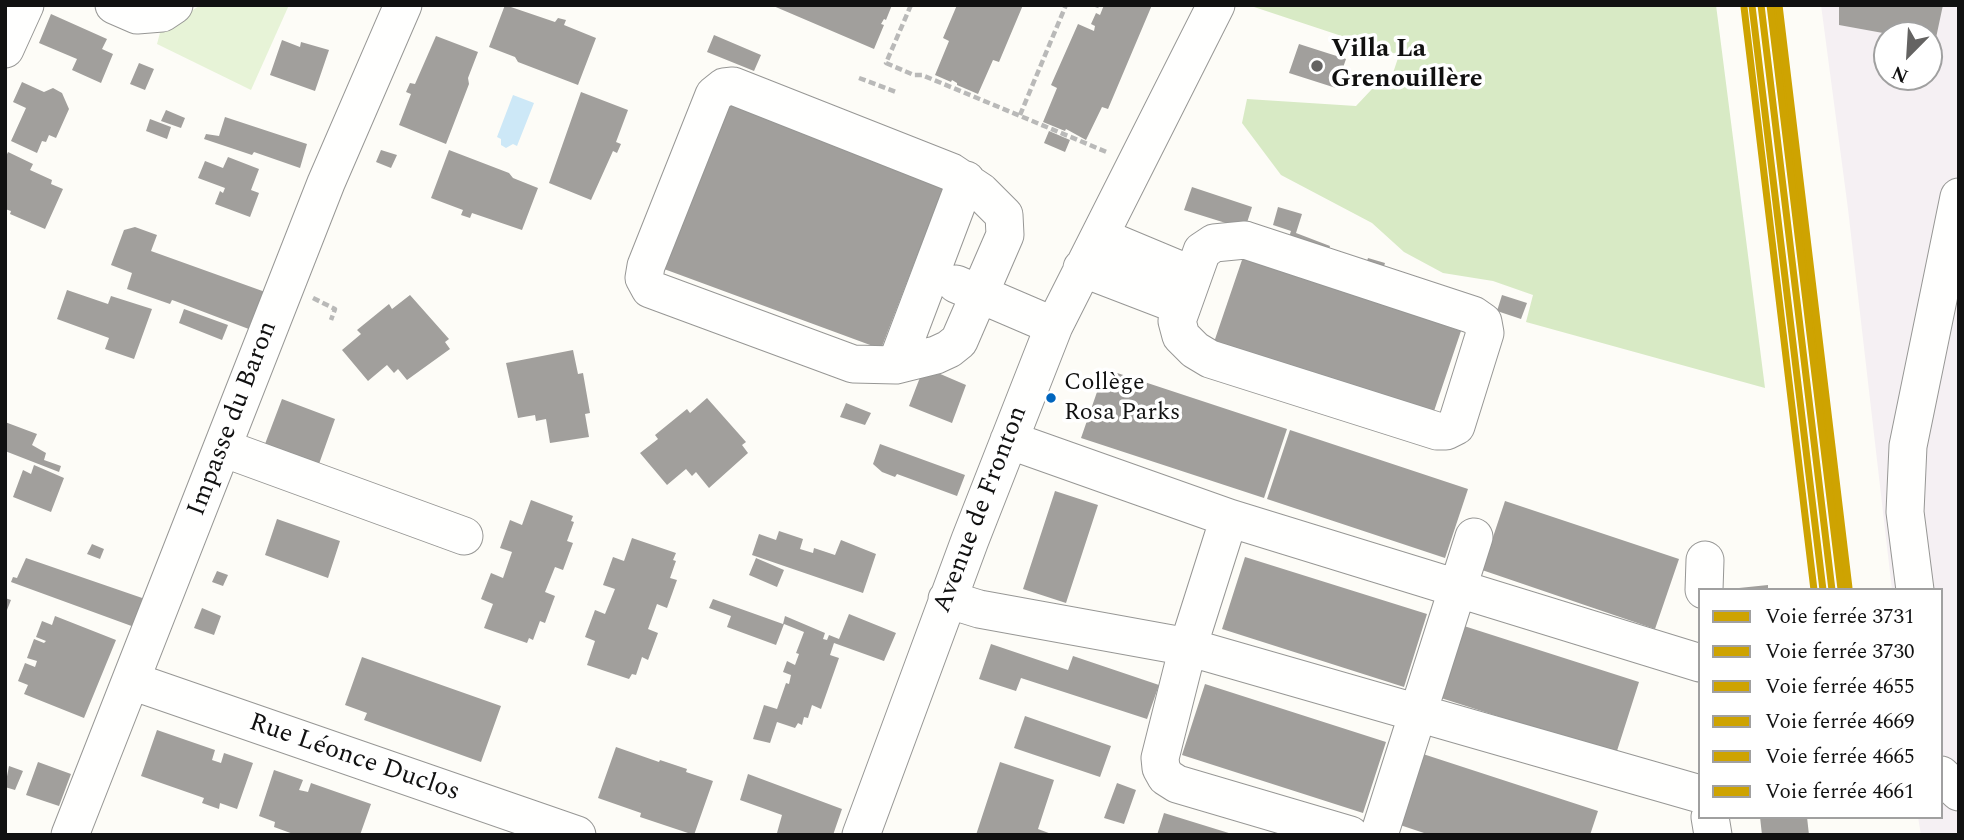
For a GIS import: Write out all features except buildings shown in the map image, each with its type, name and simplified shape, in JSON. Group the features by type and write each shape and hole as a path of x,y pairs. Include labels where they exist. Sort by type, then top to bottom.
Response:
{"street":[{"path":"5,49 24,5"},
{"path":"114,5 137,15 162,13 174,5"},
{"name":"Impasse du Baron","path":"70,835 326,183 403,5"},
{"name":"Avenue de Fronton","path":"862,835 947,599 1055,326 1216,5"},
{"path":"724,87 742,88 966,180 1004,215 1004,235 978,294 959,341 950,349 897,365 853,364 650,289 644,278 646,266 714,95 724,87"},
{"path":"897,365 966,180"},
{"path":"1915,588 1905,512 1908,446 1959,197"},
{"path":"1101,237 1187,291"},
{"path":"1245,240 1473,315 1483,322 1485,333 1456,426 1446,432 1437,431 1210,359 1195,350 1181,336 1177,321 1187,291 1202,251 1214,243 1245,240"},
{"path":"1082,268 1187,291"},
{"path":"932,274 1055,326"},
{"path":"1009,440 1229,518 1698,662"},
{"path":"223,448 464,536"},
{"path":"1229,518 1188,647 1160,758 1161,768 1166,777 1177,784 1350,835"},
{"path":"1379,835 1474,537"},
{"path":"947,599 979,609 1188,647 1698,793"},
{"name":"Rue Léonce Duclos","path":"132,681 577,835"},
{"path":"1943,777 1959,792"}],"path":[{"path":"911,5 886,63 914,75 922,75 1137,164"},
{"path":"1020,116 1066,5"},
{"path":"859,78 896,92"}],"shaded area":[{"path":"1821,5 1959,5 1959,835 1921,835 1918,819 1943,819 1943,588 1892,588 1848,209"}],"green space":[{"path":"201,5 289,5 251,90 157,44 161,29"},
{"path":"1248,5 1716,5 1765,388 1526,322 1533,295 1493,281 1443,273 1404,252 1372,223 1281,175 1242,123 1247,99 1356,106 1372,89 1392,76 1399,55"}],"water":[{"path":"513,95 534,103 517,146 513,144 506,148 497,137"}],"rail line":[{"name":"3731","path":"1761,5 1832,588"},
{"name":"4669","path":"1770,5 1841,588"},
{"name":"3730","path":"1776,5 1846,588"},
{"name":"4661","path":"1779,5 1849,588"},
{"name":"4655","path":"1752,6 1823,588"},
{"name":"4665","path":"1744,7 1814,588"}],"place":[{"name":"Villa La Grenouillère","path":"1317,66"},
{"name":"Collège Rosa Parks","path":"1051,398"}]}
